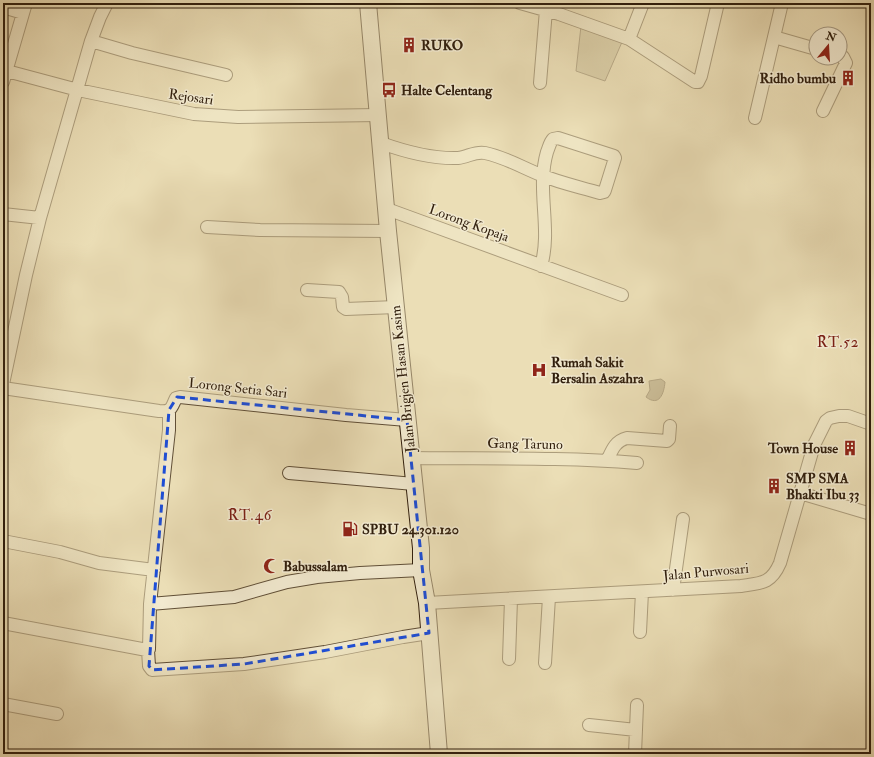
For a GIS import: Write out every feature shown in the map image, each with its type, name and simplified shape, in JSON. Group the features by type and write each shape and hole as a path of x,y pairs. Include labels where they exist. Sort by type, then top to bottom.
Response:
{"street":[{"path":"3,384 26,275 40,218 91,41 107,3"},
{"name":"Jalan Brigjen Hasan Kasim","path":"368,3 388,231 421,548 421,570 427,603 438,754"},
{"path":"520,3 546,10 560,8 629,39 695,82 698,82 701,76 718,3"},
{"path":"629,39 643,3"},
{"path":"755,118 782,3"},
{"path":"3,7 25,8 4,74"},
{"path":"540,83 546,10"},
{"path":"774,37 808,47"},
{"path":"91,41 132,53 226,75"},
{"path":"824,111 845,66"},
{"name":"Rejosari","path":"4,74 179,112 219,116 379,116"},
{"path":"381,143 424,156 443,158 462,158 474,153 485,153 506,160 542,176 602,194 605,190 615,158 614,156 558,138 554,139 550,143 542,176 545,249 541,266"},
{"name":"Lorong Kopaja","path":"387,209 622,295"},
{"path":"3,214 40,218"},
{"path":"207,227 260,230 388,231"},
{"path":"307,290 337,291 342,295 343,306 346,308 396,307"},
{"path":"3,388 159,411 169,410 169,430 150,604 150,646 148,650 149,666 152,670 238,664 343,649 395,638 429,633"},
{"name":"Lorong Setia Sari","path":"169,410 172,408 176,398 180,397 407,420"},
{"name":"Jalan Purwosari","path":"427,603 741,586 770,579 775,574 780,563 814,445 826,421 830,418 848,416 871,424"},
{"path":"607,461 614,446 622,439 627,438 668,441 670,426"},
{"name":"Gang Taruno","path":"411,458 515,458 637,463"},
{"path":"289,473 414,484"},
{"path":"800,493 871,514"},
{"path":"673,590 683,519"},
{"path":"3,540 99,562 154,570"},
{"path":"150,604 230,597 287,582 317,577 421,570"},
{"path":"640,632 642,592"},
{"path":"545,663 549,597"},
{"path":"509,659 511,599"},
{"path":"3,623 148,650"},
{"path":"3,704 57,714"},
{"path":"635,754 637,705"},
{"path":"589,725 636,726"}],"highlighted area":[{"path":"177,397 407,420 429,633 244,664 152,670 149,666 169,410"}],"shaded area":[{"path":"581,26 622,42 605,81 576,71"},
{"path":"661,379 665,382 660,398 654,401 646,397 650,390 649,381"}],"place":[{"name":"RUKO","path":"409,45"},
{"name":"Ridho bumbu","path":"848,78"},
{"name":"Halte Celentang","path":"389,90"},
{"name":"Rumah Sakit Bersalin Aszahra","path":"539,370"},
{"name":"Town House","path":"850,448"},
{"name":"SMP SMA Bhakti Ibu 33","path":"774,486"},
{"name":"SPBU 24.301.120","path":"350,529"},
{"name":"Babussalam","path":"271,566"}],"district":[{"name":"RT.52","path":"838,342"},
{"name":"RT.46","path":"250,515"}]}
